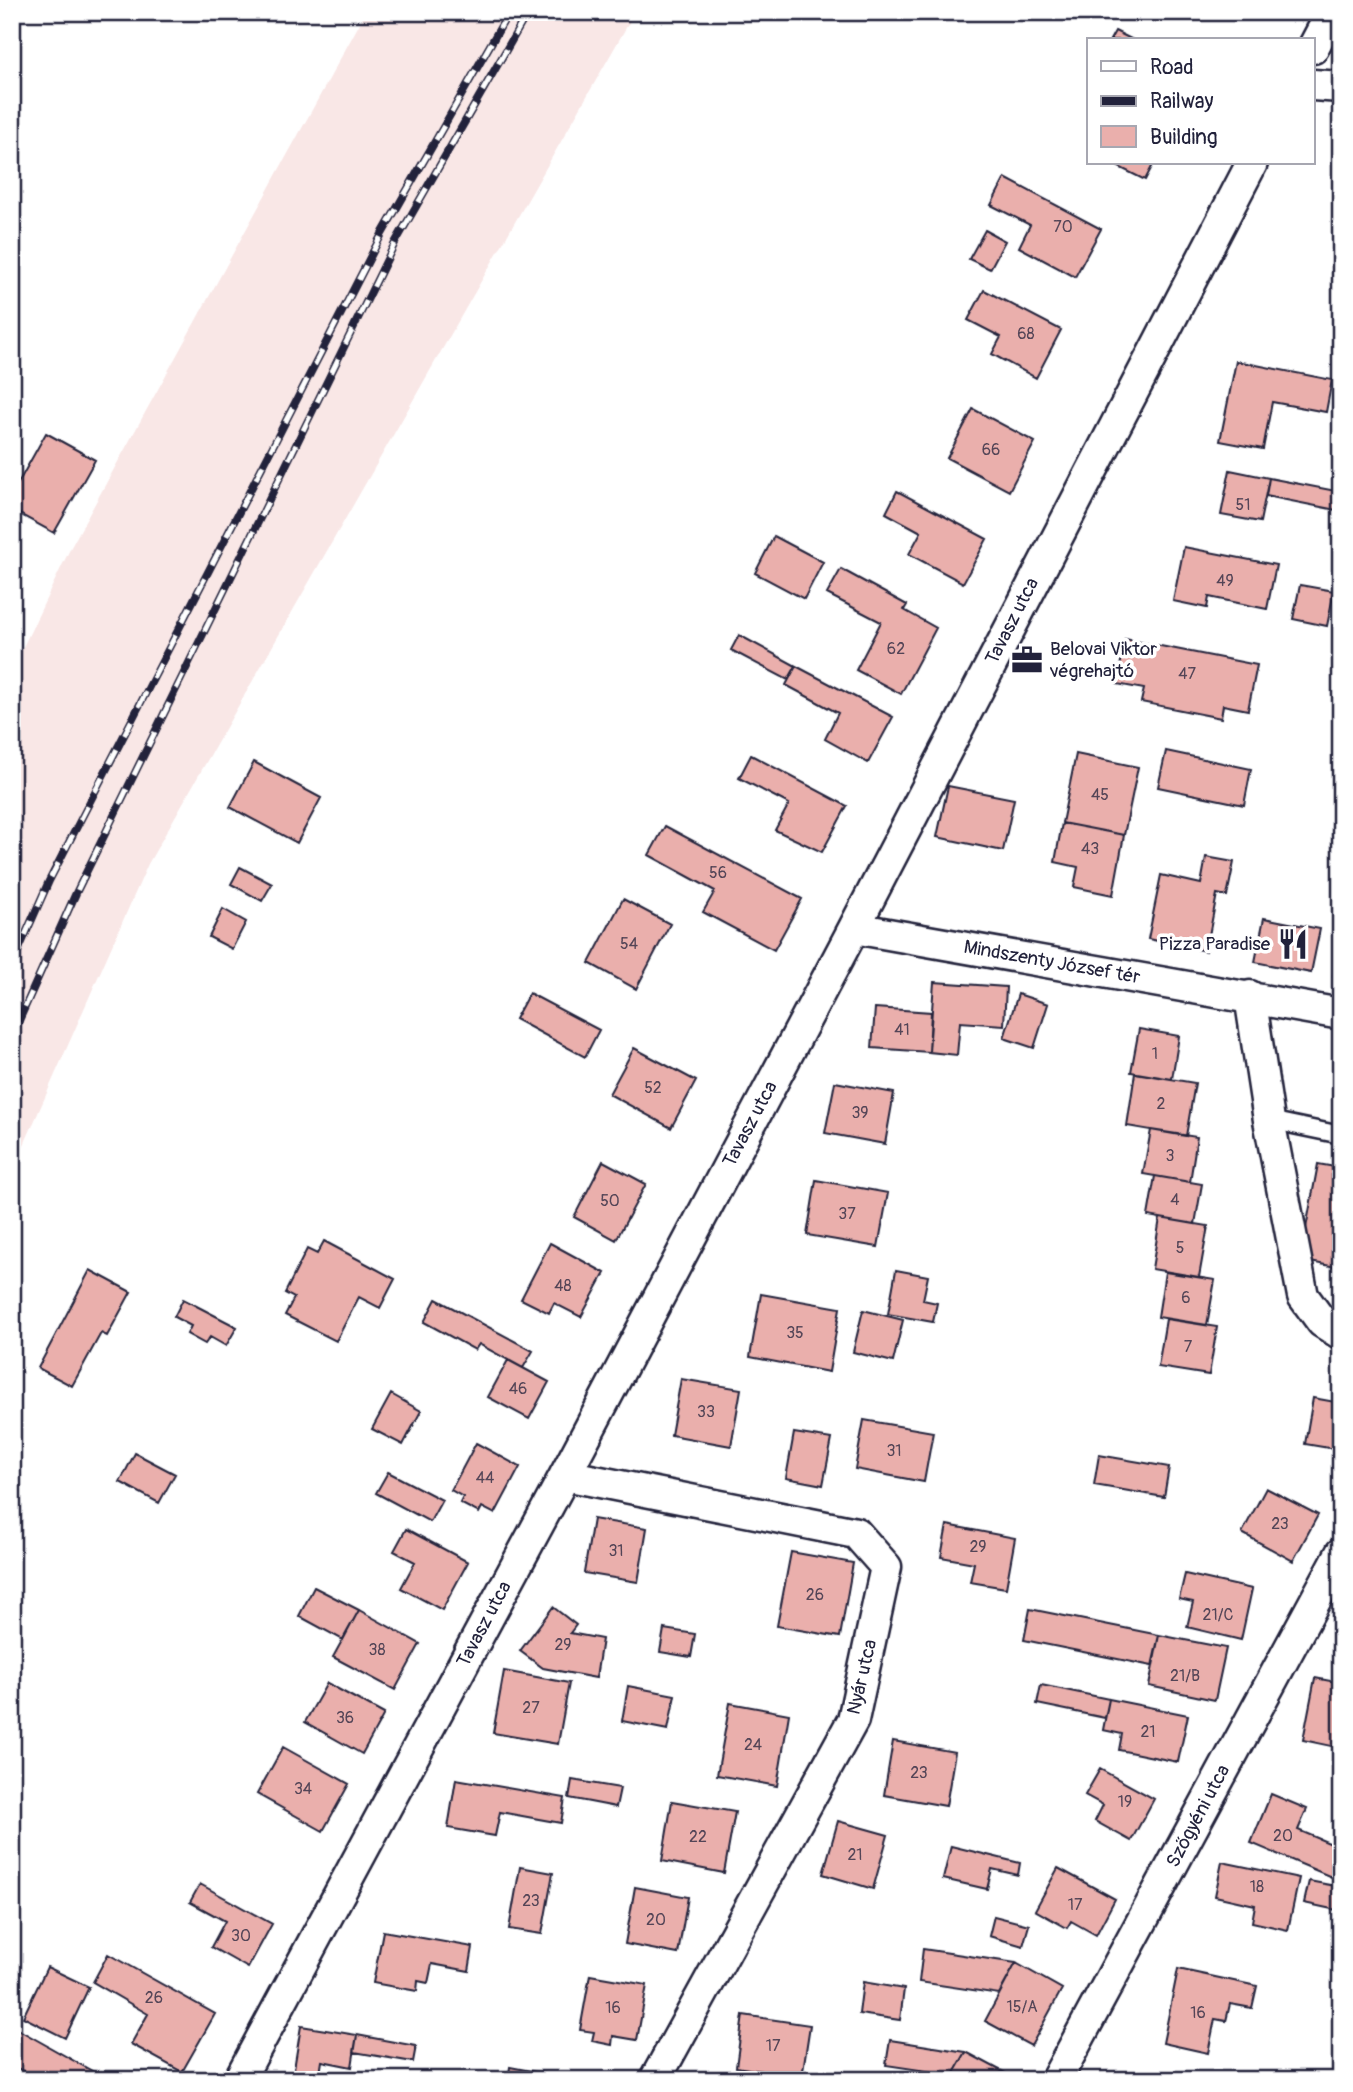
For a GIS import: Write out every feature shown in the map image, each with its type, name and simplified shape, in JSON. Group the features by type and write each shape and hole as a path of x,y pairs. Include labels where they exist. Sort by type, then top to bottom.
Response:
{"street":[{"path":"1314,46 1332,12"},
{"path":"1314,85 1341,87"},
{"name":"Tavasz utca","path":"239,2080 565,1475 854,928 1251,164"},
{"name":"Mindszenty József tér","path":"854,928 1341,1014"},
{"path":"1250,996 1269,1120 1303,1296 1322,1322 1341,1334"},
{"name":"Nyár utca","path":"565,1475 856,1534 886,1567 853,1720 655,2080"},
{"name":"Szőgyéni utca","path":"1056,2080 1341,1553"}],"lane":[{"path":"1269,1120 1341,1135"}],"shaded area":[{"path":"366,12 635,12 148,864 12,1172 12,670 71,547"}],"building":[{"path":"1115,31 1129,38 1111,38"},
{"path":"1113,164 1153,164 1145,180"},
{"path":"1005,178 1101,229 1075,277 1019,247 1030,225 991,205"},
{"path":"985,230 1005,241 990,269 969,259"},
{"path":"984,290 1061,330 1036,378 992,354 1001,337 968,320"},
{"path":"1236,361 1332,380 1326,412 1272,402 1263,449 1220,441"},
{"path":"973,409 1035,442 1009,491 947,458"},
{"path":"46,433 95,460 54,533 12,510 12,494"},
{"path":"1230,470 1269,478 1260,522 1221,515"},
{"path":"1269,478 1341,492 1341,511 1266,496"},
{"path":"897,491 987,539 963,583 909,554 921,532 886,513"},
{"path":"774,536 823,562 804,599 755,573"},
{"path":"1184,547 1276,565 1267,609 1209,597 1207,608 1173,601"},
{"path":"841,569 907,605 904,610 936,628 901,694 856,670 881,622 827,594"},
{"path":"1300,585 1334,591 1327,626 1293,619"},
{"path":"739,635 796,666 788,680 731,650"},
{"path":"1125,639 1257,665 1248,710 1223,705 1221,718 1141,702 1144,689 1117,684"},
{"path":"796,666 893,717 868,763 825,739 838,713 786,685"},
{"path":"1166,751 1251,769 1244,805 1158,787"},
{"path":"1076,754 1138,767 1124,835 1062,823"},
{"path":"751,755 847,806 822,852 775,830 789,804 739,778"},
{"path":"254,762 321,798 297,843 230,807"},
{"path":"948,786 1014,799 1003,851 937,837"},
{"path":"1062,823 1124,835 1113,895 1074,887 1078,867 1055,862"},
{"path":"665,826 802,899 774,950 703,912 715,891 649,855"},
{"path":"1206,857 1234,862 1227,896 1217,894 1206,951 1148,939 1161,875 1201,884"},
{"path":"240,867 272,884 262,901 231,884"},
{"path":"623,899 670,924 636,989 589,963"},
{"path":"223,909 246,922 232,949 209,937"},
{"path":"1264,918 1320,929 1311,973 1255,962"},
{"path":"1338,953 1341,954 1341,978 1333,977"},
{"path":"934,982 1006,987 1004,1025 960,1022 957,1055 929,1052"},
{"path":"529,993 599,1030 585,1057 515,1019"},
{"path":"1018,994 1048,1004 1034,1048 1004,1038"},
{"path":"875,1008 931,1012 929,1052 872,1048"},
{"path":"1139,1029 1179,1036 1172,1079 1131,1072"},
{"path":"634,1048 696,1081 671,1128 609,1094"},
{"path":"1135,1073 1195,1083 1186,1136 1127,1126"},
{"path":"835,1082 894,1093 885,1144 825,1133"},
{"path":"1151,1130 1197,1137 1190,1182 1143,1174"},
{"path":"603,1161 646,1184 616,1240 574,1217"},
{"path":"1318,1164 1341,1168 1341,1268 1300,1260"},
{"path":"1155,1176 1202,1184 1195,1224 1148,1216"},
{"path":"816,1180 888,1193 878,1247 807,1235"},
{"path":"1160,1218 1208,1226 1199,1277 1152,1269"},
{"path":"324,1241 395,1279 380,1308 359,1297 336,1341 285,1315 294,1298 285,1293 307,1249 317,1254"},
{"path":"550,1243 605,1273 581,1317 554,1303 549,1313 521,1299"},
{"path":"90,1270 131,1292 107,1336 101,1333 72,1386 38,1368"},
{"path":"896,1270 928,1276 923,1300 937,1303 933,1322 888,1314"},
{"path":"1165,1272 1215,1280 1207,1325 1158,1317"},
{"path":"761,1294 840,1308 829,1372 750,1357"},
{"path":"183,1299 237,1327 226,1346 210,1337 205,1344 187,1334 191,1326 174,1317"},
{"path":"436,1299 533,1351 523,1368 479,1344 475,1350 424,1322"},
{"path":"863,1310 903,1320 893,1362 853,1352"},
{"path":"1166,1319 1217,1327 1209,1375 1158,1367"},
{"path":"508,1360 549,1382 529,1419 488,1397"},
{"path":"681,1379 741,1389 731,1446 671,1435"},
{"path":"391,1394 421,1411 403,1445 372,1429"},
{"path":"1313,1398 1341,1403 1341,1450 1305,1444"},
{"path":"864,1420 933,1432 924,1482 855,1469"},
{"path":"794,1433 832,1439 823,1485 786,1478"},
{"path":"476,1443 520,1467 495,1514 482,1507 479,1513 460,1503 463,1497 451,1490"},
{"path":"135,1453 175,1474 159,1503 120,1482"},
{"path":"1099,1455 1169,1467 1164,1497 1094,1485"},
{"path":"388,1472 442,1500 430,1522 376,1493"},
{"path":"1266,1488 1318,1515 1293,1561 1242,1533"},
{"path":"593,1519 647,1528 638,1582 584,1573"},
{"path":"947,1525 1015,1538 1006,1588 970,1582 974,1563 941,1557"},
{"path":"406,1529 468,1562 442,1610 401,1588 415,1562 394,1551"},
{"path":"791,1552 853,1563 840,1637 777,1626"},
{"path":"1185,1574 1252,1589 1241,1640 1187,1627 1193,1602 1179,1599"},
{"path":"314,1587 359,1610 343,1640 299,1616"},
{"path":"553,1607 576,1625 570,1633 602,1639 596,1678 543,1668 520,1651"},
{"path":"1030,1609 1159,1635 1152,1666 1024,1640"},
{"path":"359,1610 420,1644 395,1690 333,1657"},
{"path":"664,1629 695,1634 691,1657 660,1652"},
{"path":"1159,1635 1226,1648 1215,1700 1149,1686"},
{"path":"504,1671 569,1683 558,1744 493,1733"},
{"path":"1315,1678 1341,1683 1341,1748 1303,1740"},
{"path":"327,1683 384,1714 362,1754 305,1722"},
{"path":"1041,1685 1109,1699 1105,1718 1037,1704"},
{"path":"628,1686 675,1695 668,1730 622,1721"},
{"path":"1109,1699 1188,1715 1178,1762 1119,1750 1122,1734 1103,1730"},
{"path":"730,1703 789,1714 777,1786 717,1775"},
{"path":"893,1741 955,1752 946,1806 884,1795"},
{"path":"283,1747 349,1784 323,1831 257,1794"},
{"path":"1100,1769 1154,1799 1131,1841 1095,1821 1103,1805 1085,1795"},
{"path":"456,1779 565,1798 561,1823 500,1812 495,1836 448,1828"},
{"path":"572,1780 620,1788 616,1807 569,1798"},
{"path":"1271,1794 1307,1809 1298,1830 1341,1848 1341,1881 1251,1843"},
{"path":"672,1801 735,1812 724,1873 662,1861"},
{"path":"838,1821 888,1835 873,1889 823,1874"},
{"path":"951,1846 1020,1863 1018,1875 992,1869 987,1889 943,1879"},
{"path":"1222,1862 1299,1878 1288,1930 1252,1922 1255,1905 1215,1896"},
{"path":"520,1867 553,1873 542,1934 509,1929"},
{"path":"1058,1868 1115,1899 1096,1935 1071,1921 1067,1928 1035,1910"},
{"path":"1309,1881 1341,1887 1341,1911 1304,1903"},
{"path":"200,1884 272,1924 248,1968 211,1947 225,1921 190,1902"},
{"path":"635,1887 688,1897 678,1954 625,1944"},
{"path":"994,1916 1029,1925 1023,1946 989,1936"},
{"path":"383,1931 473,1947 469,1971 432,1964 428,1983 418,1981 417,1991 373,1983"},
{"path":"923,1949 1016,1963 999,1994 919,1982"},
{"path":"108,1954 215,2014 182,2072 131,2044 148,2014 93,1982"},
{"path":"1016,1963 1062,1989 1031,2046 985,2021"},
{"path":"47,1967 89,1987 65,2038 23,2017"},
{"path":"1178,1969 1257,1986 1252,2008 1230,2004 1226,2021 1215,2019 1208,2053 1163,2043"},
{"path":"590,1975 647,1985 637,2040 613,2036 612,2045 592,2041 594,2032 580,2030"},
{"path":"863,1982 904,1989 900,2020 859,2014"},
{"path":"743,2015 810,2025 802,2077 736,2067"},
{"path":"12,2026 108,2080 39,2080 12,2065"},
{"path":"301,2026 357,2035 352,2067 322,2061 319,2080 293,2075"},
{"path":"357,2035 416,2046 413,2062 354,2052"},
{"path":"890,2040 966,2052 953,2075 886,2065"},
{"path":"966,2052 1013,2077 1012,2080 950,2080"},
{"path":"510,2067 579,2080 508,2080"}],"railway":[{"path":"12,965 49,881 382,234 509,12"},
{"path":"12,1036 76,893 395,243 528,12"}],"place":[{"name":"Belovai Viktor végrehajtó","path":"1027,660"},
{"name":"Pizza Paradise","path":"1293,944"}]}
